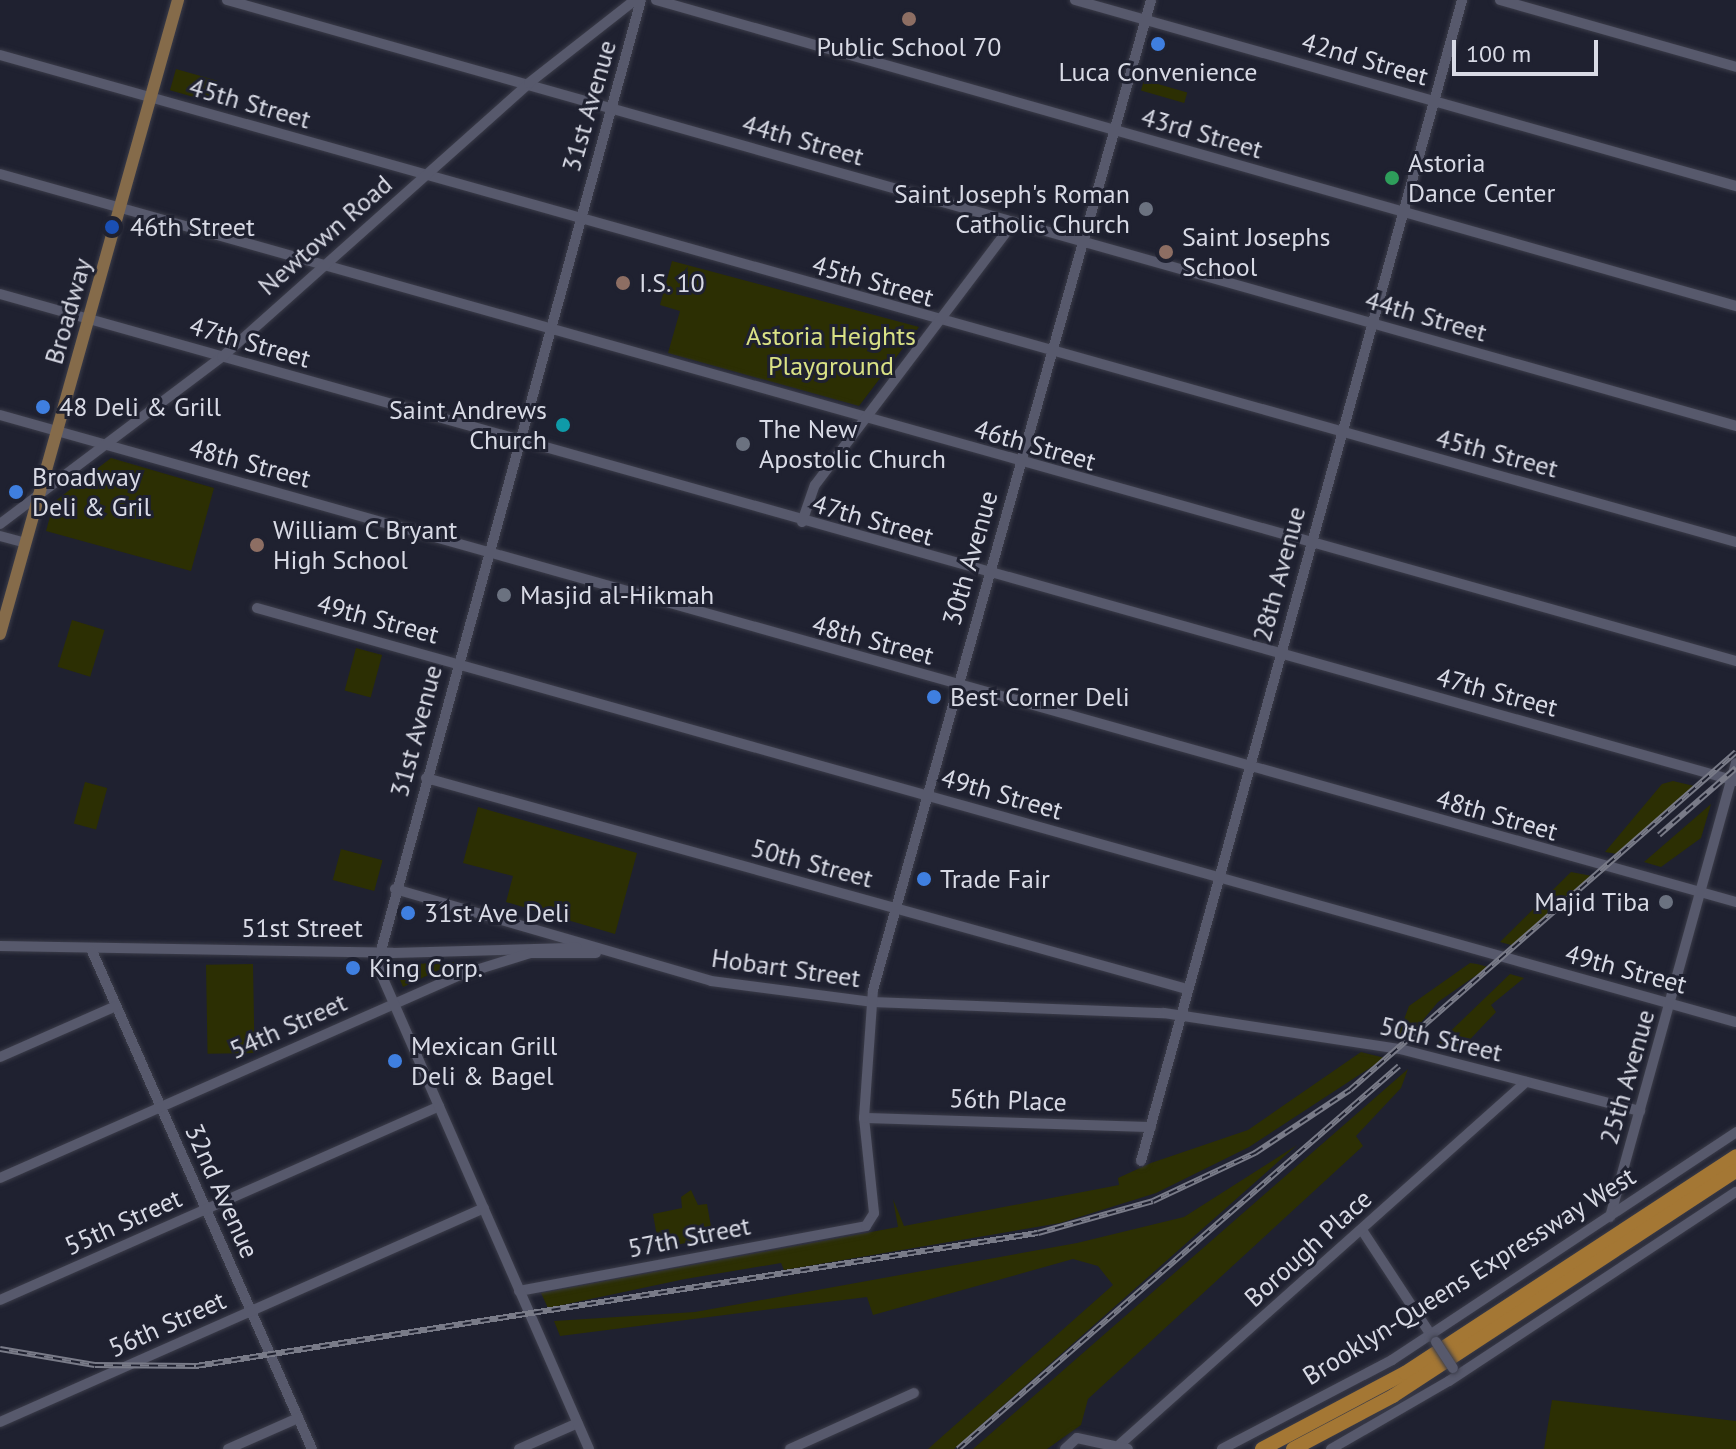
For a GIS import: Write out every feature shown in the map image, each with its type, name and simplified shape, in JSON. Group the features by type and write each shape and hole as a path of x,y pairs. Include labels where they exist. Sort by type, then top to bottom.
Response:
{"highway":[{"name":"Brooklyn-Queens Expressway West","path":"1262,1449 1405,1373 1736,1153"},
{"name":"Brooklyn-Queens Expressway West","path":"1293,1449 1393,1396 1736,1171"}],"main road":[{"name":"Broadway","path":"0,634 178,0"}],"street":[{"name":"44th Street","path":"227,0 1736,426"},
{"name":"Newtown Road","path":"0,524 222,357 529,83 638,0"},
{"name":"31st Avenue","path":"378,951 611,108 638,0"},
{"name":"43rd Street","path":"656,0 1736,306"},
{"name":"42nd Street","path":"1075,0 1736,186"},
{"name":"30th Avenue","path":"866,1226 874,1213 864,1118 872,1002 988,576 1151,0"},
{"name":"28th Avenue","path":"1141,1161 1182,1018 1217,877 1462,0"},
{"path":"1500,0 1736,67"},
{"name":"45th Street","path":"0,55 940,322 1736,542"},
{"name":"46th Street","path":"0,174 549,332 1736,661"},
{"path":"802,522 815,485 1014,222"},
{"name":"47th Street","path":"0,294 988,576 1734,780"},
{"name":"48th Street","path":"0,415 1736,902"},
{"path":"0,536 26,543"},
{"name":"49th Street","path":"257,608 1736,1022"},
{"name":"25th Avenue","path":"1610,1217 1734,780 1736,763"},
{"name":"50th Street","path":"426,778 1187,989"},
{"name":"Hobart Street","path":"395,889 558,932 602,953 711,981 872,1002 1182,1018"},
{"name":"51st Street","path":"0,946 92,951 378,951 551,943 602,953"},
{"name":"32nd Avenue","path":"92,951 312,1449"},
{"path":"378,951 393,1004 589,1449"},
{"name":"54th Street","path":"0,1178 499,960 602,953"},
{"path":"0,1057 116,1006"},
{"name":"50th Street","path":"1182,1018 1400,1049 1640,1111"},
{"name":"Borough Place","path":"1123,1448 1526,1082"},
{"name":"55th Street","path":"0,1300 439,1106"},
{"name":"56th Place","path":"864,1118 1151,1127"},
{"name":"Brooklyn-Queens Expressway West","path":"1222,1449 1434,1339 1736,1132"},
{"path":"1331,1449 1736,1192"},
{"name":"56th Street","path":"0,1422 484,1208"},
{"name":"57th Street","path":"519,1291 866,1226"},
{"path":"1362,1230 1455,1372"},
{"path":"790,1449 914,1393"},
{"path":"228,1449 298,1418"},
{"path":"519,1449 578,1423"},
{"path":"1065,1449 1077,1438 1123,1448"}],"green space":[{"path":"176,69 217,81 211,102 170,90"},
{"path":"1144,80 1187,92 1184,103 1141,91"},
{"name":"Astoria Heights Playground","path":"672,261 919,327 859,406 668,353 680,311 660,305"},
{"path":"111,458 214,488 191,571 46,531 54,502"},
{"path":"72,620 105,630 90,677 58,667"},
{"path":"356,648 382,655 371,697 345,691"},
{"path":"1673,781 1694,786 1617,854 1605,852 1662,784"},
{"path":"85,782 107,788 96,829 74,824"},
{"path":"1711,804 1701,838 1661,867 1644,862"},
{"path":"478,807 637,853 615,934 506,902 513,876 463,863"},
{"path":"341,849 383,860 374,891 333,880"},
{"path":"1571,872 1592,876 1515,946 1500,942"},
{"path":"456,962 403,987 394,965"},
{"path":"1470,963 1488,967 1438,1002 1409,1037 1399,1033 1409,1006"},
{"path":"253,964 255,1053 208,1054 206,965"},
{"path":"1510,974 1524,978 1491,1005 1496,1012 1458,1052 1434,1047"},
{"path":"1361,1052 1385,1058 1249,1147 1156,1193 1060,1223 784,1270 781,1263 685,1279 548,1308 541,1293 898,1227 893,1199 904,1226 1119,1185 1118,1178 1151,1163 1248,1130"},
{"path":"1408,1069 1401,1088 1356,1136 1363,1146 1088,1399 1081,1425 1047,1449 973,1449"},
{"path":"1297,1145 954,1449 928,1449 1113,1285 1098,1266 1073,1259 873,1315 867,1297 560,1336 554,1321 695,1312 1077,1243 1184,1217"},
{"path":"691,1190 698,1205 707,1204 713,1238 659,1248 653,1214 682,1208 681,1197"},
{"path":"1552,1400 1736,1421 1736,1449 1544,1449"}],"railway":[{"path":"0,1349 95,1365 196,1366 1038,1233 1153,1201 1255,1153 1350,1090 1736,752"},
{"path":"1659,835 1736,768"},
{"path":"958,1449 1399,1066"}],"place":[{"name":"Public School 70","path":"909,19"},
{"name":"Luca Convenience","path":"1158,44"},
{"name":"Astoria Dance Center","path":"1392,178"},
{"name":"Saint Joseph's Roman Catholic Church","path":"1146,209"},
{"name":"46th Street","path":"112,227"},
{"name":"Saint Josephs School","path":"1166,252"},
{"name":"I.S. 10","path":"623,283"},
{"name":"48 Deli & Grill","path":"43,407"},
{"name":"Saint Andrews Church","path":"563,425"},
{"name":"The New Apostolic Church","path":"743,444"},
{"name":"Broadway Deli & Gril","path":"16,492"},
{"name":"William C Bryant High School","path":"257,545"},
{"name":"Masjid al-Hikmah","path":"504,595"},
{"name":"Best Corner Deli","path":"934,697"},
{"name":"Trade Fair","path":"924,879"},
{"name":"Majid Tiba","path":"1666,902"},
{"name":"31st Ave Deli","path":"408,913"},
{"name":"King Corp.","path":"353,968"},
{"name":"Mexican Grill Deli & Bagel","path":"395,1061"}]}
